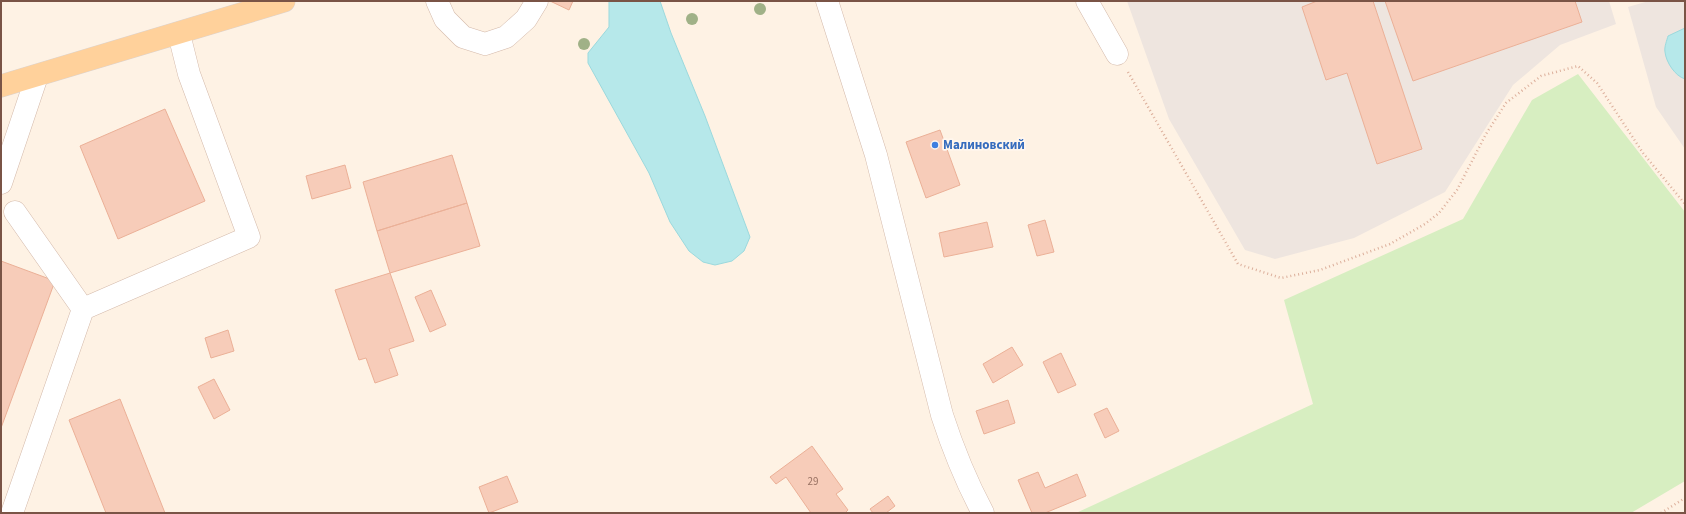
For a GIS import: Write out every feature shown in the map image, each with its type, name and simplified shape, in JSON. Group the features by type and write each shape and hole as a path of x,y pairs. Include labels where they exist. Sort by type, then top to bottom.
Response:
{"main road":[{"path":"1,86 179,34 260,5 284,1"}],"street":[{"path":"437,1 445,19 463,37 485,44 506,38 526,18 537,1"},
{"path":"827,1 876,155 942,415 953,450 969,487 983,513"},
{"path":"1087,1 1117,54"},
{"path":"12,513 83,309 249,237 189,74 179,34"},
{"path":"1,183 37,76"},
{"path":"15,212 83,309"}],"path":[{"path":"1117,54 1238,264 1281,278 1320,270 1390,244 1425,224 1439,213 1457,190 1486,134 1506,103 1541,76 1578,66 1597,83 1643,153 1685,204"},
{"path":"1661,513 1685,498"}],"shaded area":[{"path":"1127,1 1609,1 1616,24 1560,45 1513,85 1445,192 1354,238 1275,259 1245,250 1169,119"},
{"path":"1649,1 1685,1 1685,149 1656,107 1628,7"}],"green space":[{"path":"1578,74 1685,212 1685,481 1631,513 1076,513 1313,404 1284,300 1463,219 1532,100"}],"water":[{"path":"609,1 660,1 750,237 744,251 732,261 715,265 703,262 689,251 670,222 649,173 588,63 588,53 609,27"},
{"path":"1685,28 1685,79 1678,75 1667,60 1665,46 1668,36"}],"building":[{"path":"550,1 573,1 569,10"},
{"path":"1317,1 1373,1 1422,149 1377,164 1347,73 1326,80 1302,7"},
{"path":"1385,1 1575,1 1582,22 1413,81"},
{"path":"165,109 205,201 118,239 80,146"},
{"path":"940,130 960,185 926,198 906,142"},
{"path":"452,155 467,203 377,231 363,182"},
{"path":"345,165 351,188 312,199 306,176"},
{"path":"467,203 480,246 390,273 377,231"},
{"path":"1045,220 1054,252 1037,256 1028,225"},
{"path":"987,222 993,247 944,257 939,233"},
{"path":"1,261 55,281 1,428"},
{"path":"390,273 414,341 389,349 398,375 375,383 366,358 359,360 335,290"},
{"path":"431,290 446,325 430,332 415,297"},
{"path":"228,330 234,351 211,358 205,338"},
{"path":"1012,347 1023,365 993,383 983,364"},
{"path":"1061,353 1076,385 1058,393 1043,362"},
{"path":"214,379 230,410 214,419 198,387"},
{"path":"120,399 165,513 106,513 69,420"},
{"path":"1008,400 1015,423 984,434 976,411"},
{"path":"1107,408 1119,431 1105,438 1094,414"},
{"path":"812,446 843,489 836,494 848,510 845,513 811,513 786,477 776,484 770,477"},
{"path":"1038,472 1045,488 1077,474 1086,496 1045,513 1032,513 1018,480"},
{"path":"507,476 518,502 489,513 479,487"},
{"path":"888,496 895,506 886,513 873,513 870,509"}],"place":[{"name":"Малиновский","path":"935,145"}]}
